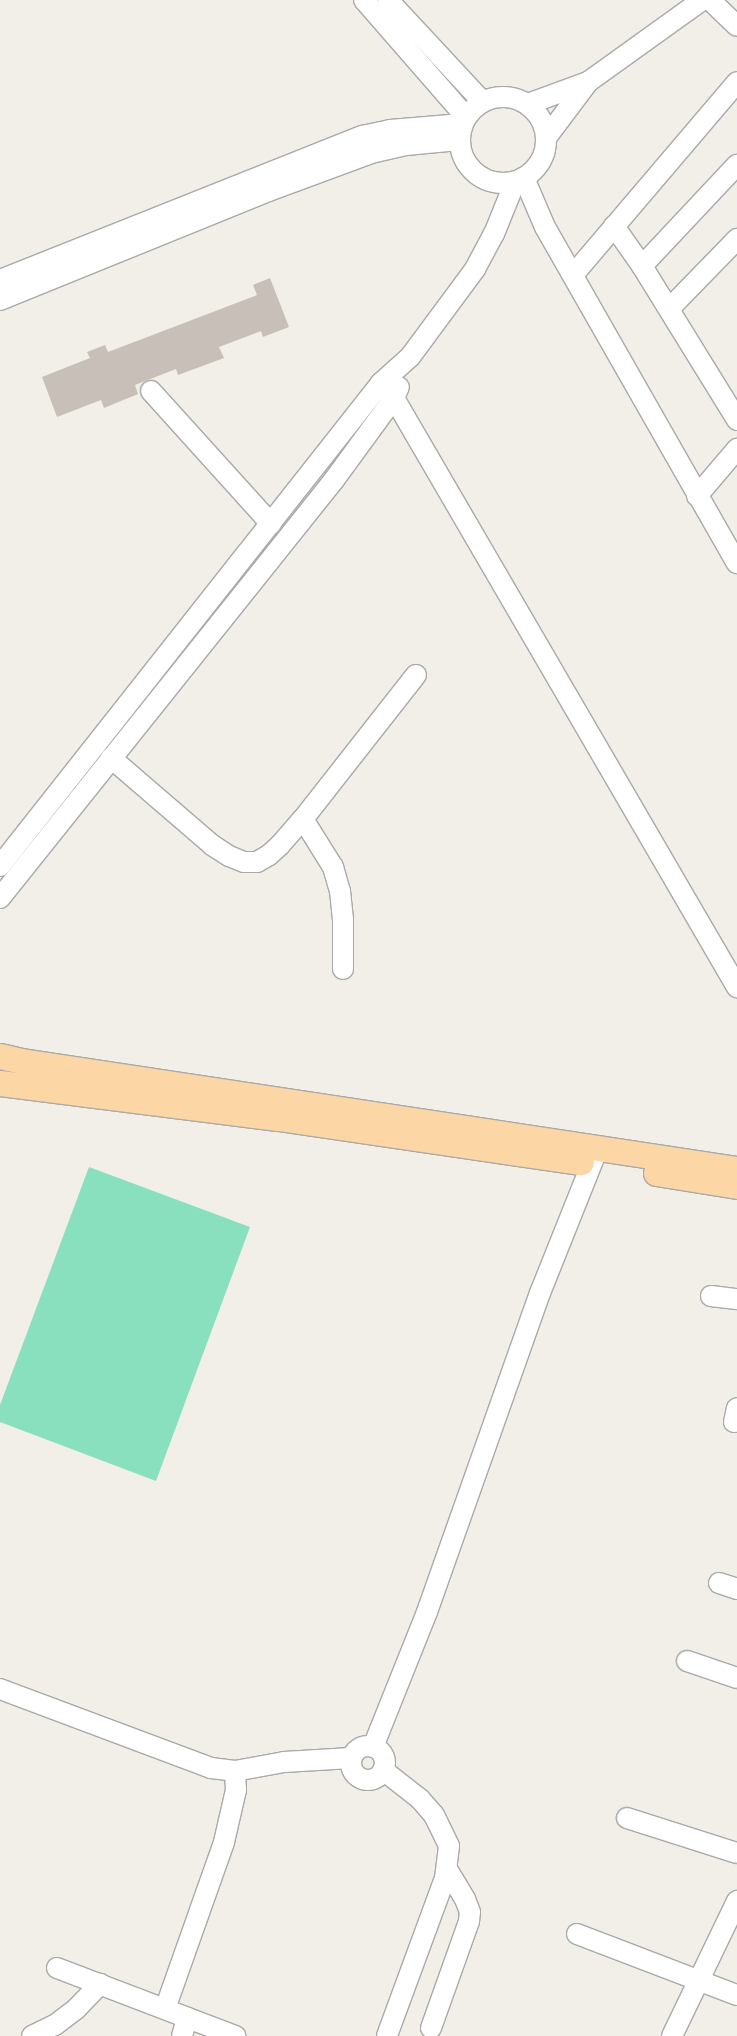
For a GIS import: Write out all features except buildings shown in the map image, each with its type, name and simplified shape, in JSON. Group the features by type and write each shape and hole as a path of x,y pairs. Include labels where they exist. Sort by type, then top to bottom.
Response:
{"main road":[{"path":"0,1056 595,1155 737,1186"},
{"path":"0,1083 595,1155 737,1168"}],"street":[{"path":"364,0 462,127 465,162 482,178 494,182 519,180"},
{"path":"388,0 482,101"},
{"path":"528,104 588,82 702,0"},
{"path":"710,0 737,26"},
{"path":"546,138 588,82"},
{"path":"573,275 737,82"},
{"path":"0,300 269,191 372,153 406,145 462,127 482,101 494,97 505,96 528,104 542,120 546,148 538,166 519,180 494,234 475,269 410,357 381,383 0,866"},
{"path":"0,280 362,136 390,130 462,127"},
{"path":"642,266 737,165"},
{"path":"519,180 697,496 737,563"},
{"path":"614,226 642,266 737,420"},
{"path":"669,309 737,239"},
{"path":"0,898 286,540 394,398 410,357"},
{"path":"381,383 394,398 737,987"},
{"path":"151,391 271,524"},
{"path":"697,496 737,449"},
{"path":"111,758 212,845 229,856 244,862 256,862 269,856 303,819 416,675"},
{"path":"303,819 333,867 340,891 344,919 343,969"},
{"path":"373,1747 428,1612 540,1292 595,1155"},
{"path":"711,1296 737,1300"},
{"path":"687,1661 737,1678"},
{"path":"0,1689 195,1763 235,1772 284,1762 351,1758"},
{"path":"373,1747 382,1753 384,1759 383,1770 375,1778 363,1779 354,1773 350,1764 351,1758 357,1749 373,1747"},
{"path":"383,1770 420,1799 434,1814 449,1846 447,1869 387,2036"},
{"path":"165,2009 224,1842 236,1790 235,1772"},
{"path":"627,1818 737,1853"},
{"path":"431,2028 469,1921 470,1912 465,1899 447,1869"},
{"path":"672,2036 737,1901"},
{"path":"577,1934 737,1995"},
{"path":"57,1968 165,2009 184,2027 234,2036"},
{"path":"32,2036 56,2025 76,2009 100,1984"}],"green space":[{"path":"89,1167 250,1227 156,1481 0,1422 0,1405"}]}
